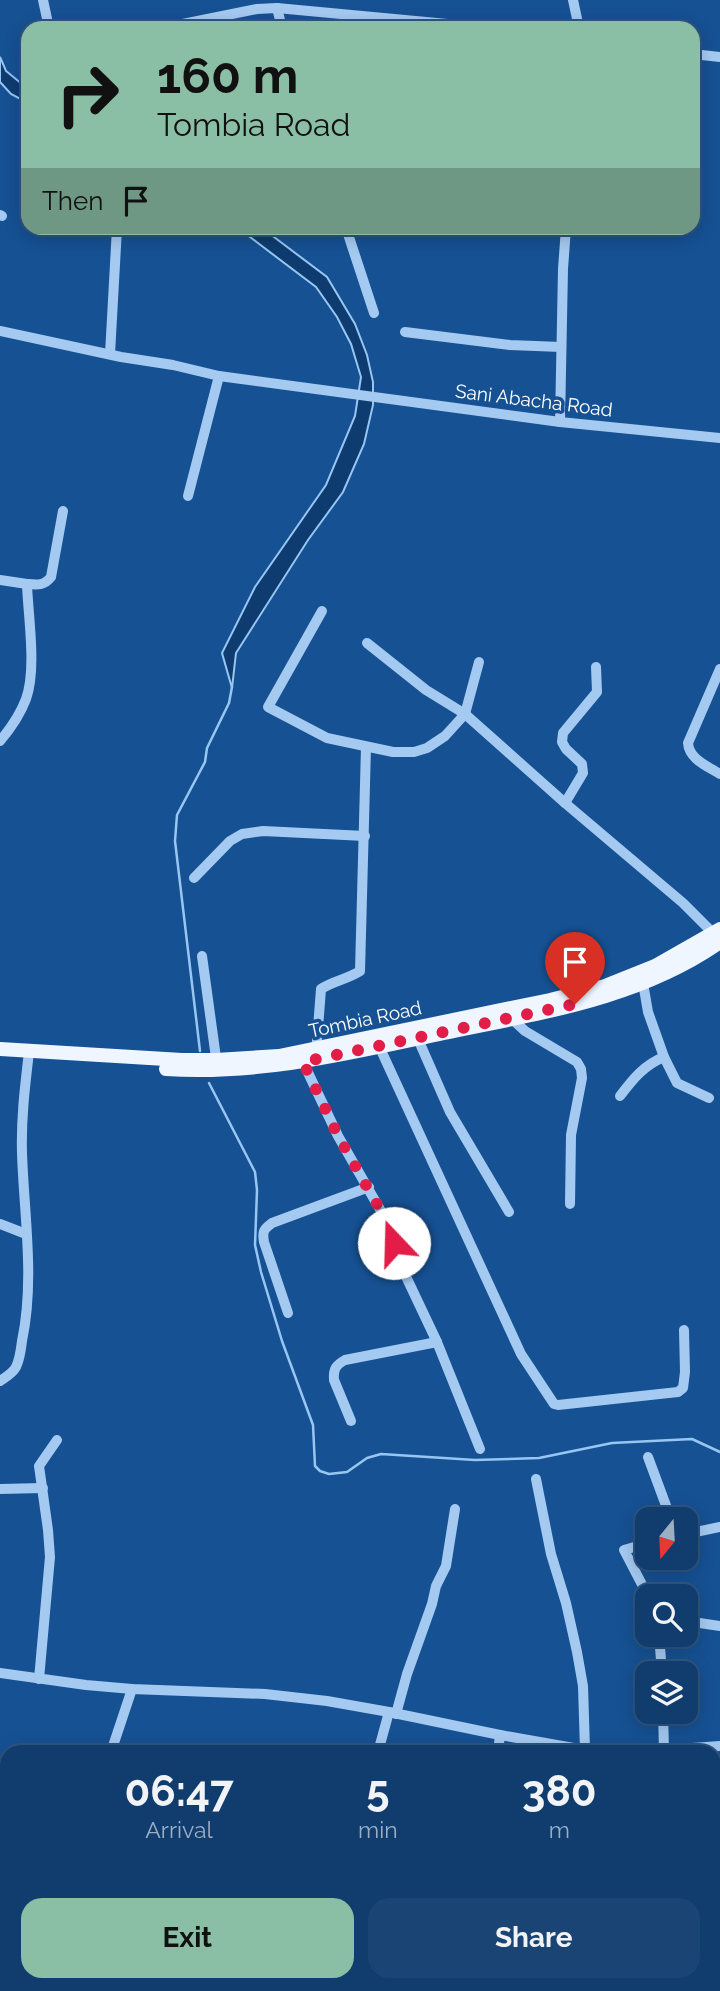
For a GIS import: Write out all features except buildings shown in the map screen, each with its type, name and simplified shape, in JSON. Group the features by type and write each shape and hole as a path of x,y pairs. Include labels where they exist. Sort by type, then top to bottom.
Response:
{"main road":[{"name":"Tombia Road","path":"0,1058 29,1056 182,1060 217,1066 279,1056 312,1057 379,1046 598,999 643,983 691,961 718,937"},
{"name":"Tombia Road","path":"312,1057 606,986 718,937"},
{"name":"Tombia Road","path":"0,1049 29,1056"}],"street":[{"path":"43,0 48,21"},
{"path":"573,0 578,21"},
{"path":"190,21 256,4 416,21"},
{"path":"277,8 280,21"},
{"path":"700,55 720,57"},
{"path":"110,354 117,235"},
{"path":"348,235 373,313"},
{"path":"559,422 566,235"},
{"name":"Sani Abacha Road","path":"0,331 219,376 559,422 720,438"},
{"path":"405,332 510,345 561,347"},
{"path":"188,496 219,376"},
{"path":"0,580 39,585 47,583 51,577 63,511"},
{"path":"0,741 18,715 30,685 27,584"},
{"path":"322,611 268,707 327,738 393,752 414,752 427,748 445,736 466,714 479,662"},
{"path":"367,643 426,690 466,714 683,903 718,937"},
{"path":"565,803 583,773 582,764 562,742 563,733 597,692 596,667"},
{"path":"720,669 688,743 689,751 696,759 720,774"},
{"path":"366,747 360,971 321,989 312,1057 338,1136 386,1220 401,1266 437,1342 480,1449"},
{"path":"194,878 230,841 242,834 263,831 365,836"},
{"path":"202,956 217,1066"},
{"path":"643,983 648,1012 664,1057 677,1083 709,1098"},
{"path":"512,1019 524,1031 577,1062 581,1069 582,1078 571,1135 570,1204"},
{"path":"418,1039 450,1112 509,1212"},
{"path":"379,1046 521,1354 554,1404 678,1392 683,1388 685,1372 684,1330"},
{"path":"0,1381 14,1370 25,1327 28,1271 22,1151 23,1089 29,1056"},
{"path":"620,1096 650,1063 664,1057"},
{"path":"288,1313 264,1242 262,1233 265,1228 369,1187"},
{"path":"0,1224 26,1234"},
{"path":"351,1421 334,1380 336,1365 345,1360 437,1342"},
{"path":"39,1679 50,1557 39,1466 57,1440"},
{"path":"648,1458 666,1507"},
{"path":"536,1479 551,1554 577,1652 583,1686 585,1745"},
{"path":"0,1489 43,1489"},
{"path":"381,1745 432,1604 436,1586 446,1566 455,1510"},
{"path":"698,1532 720,1527"},
{"path":"635,1547 624,1550 642,1584"},
{"path":"698,1623 720,1626"},
{"path":"0,1673 132,1689 265,1694 327,1701 557,1745"},
{"path":"113,1745 132,1689"},
{"path":"663,1724 664,1745"},
{"path":"499,1745 500,1735"}],"water":[{"path":"0,57 6,71 21,83 21,99 11,94 0,82"},
{"path":"247,235 271,235 327,277 355,324 367,355 373,382 373,405 364,444 343,492 308,540 236,653 232,688 222,653 255,587 326,485 355,416 361,377 351,344 337,317 316,287"}],"waterway":[{"path":"200,1051 175,841 177,815 205,762 207,748 229,703 232,687"},
{"path":"209,1083 255,1172 255,1245 282,1341 313,1425 315,1466 320,1471 329,1474 347,1472 367,1458 381,1454 475,1460 539,1458 612,1443 692,1439 720,1452"}],"route":[{"path":"394,1243 386,1220 338,1136 303,1062 575,1004"}]}
